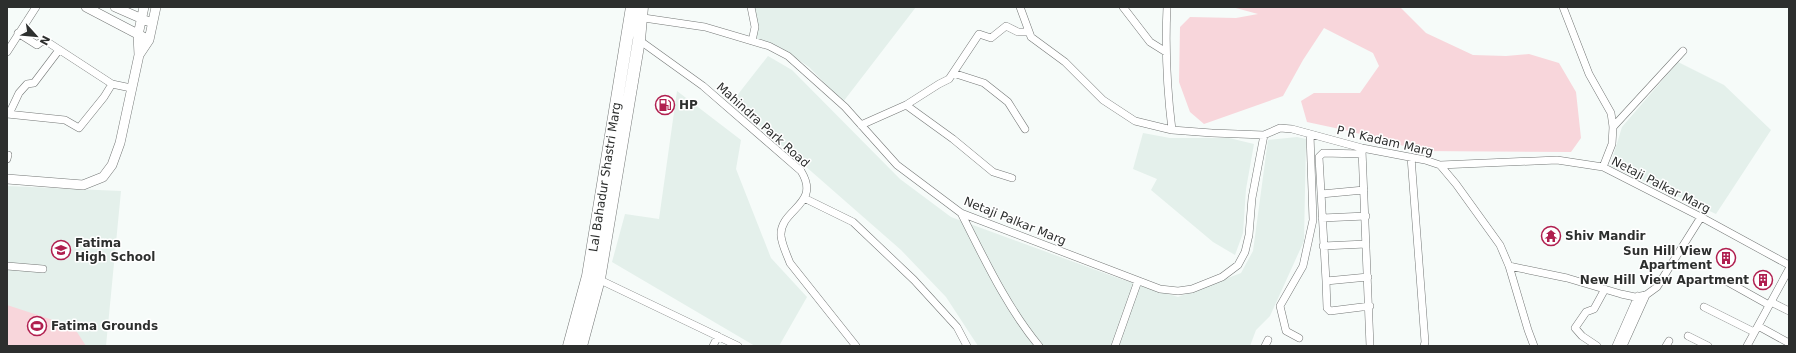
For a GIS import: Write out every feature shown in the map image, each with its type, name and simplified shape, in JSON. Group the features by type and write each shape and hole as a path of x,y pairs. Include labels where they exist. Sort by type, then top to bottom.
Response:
{"main road":[{"name":"Lal Bahadur Shastri Marg","path":"615,149 639,40 637,12"},
{"name":"Lal Bahadur Shastri Marg","path":"576,342 594,278 637,12"}],"street":[{"path":"7,52 36,7"},
{"path":"86,7 149,40"},
{"path":"7,179 83,185 103,177 112,165 120,143 139,55 138,35 144,7"},
{"path":"139,55 149,40 156,7"},
{"path":"751,7 755,27 752,41"},
{"path":"1020,7 1031,37 1065,62 1103,100 1135,121 1172,130 1264,135"},
{"path":"1123,7 1150,42 1166,52"},
{"path":"1167,7 1166,52 1172,130"},
{"path":"1563,7 1589,74 1611,113 1613,127 1612,144 1604,167"},
{"path":"114,22 118,8 141,20 153,24"},
{"name":"Netaji Palkar Marg","path":"637,12 705,27 769,46 788,56 845,107 896,165 961,213 1160,289 1178,291 1192,289 1222,276 1238,265 1245,252 1250,235 1252,198 1264,135"},
{"path":"861,125 906,105 938,84 950,79 978,34 992,38 1006,26 1018,32 1028,32"},
{"path":"18,33 37,45 46,41 112,84 131,88"},
{"name":"Mahindra Park Road","path":"639,40 703,86 801,171 807,181 804,198"},
{"path":"59,50 34,83 27,84 19,92 8,114 65,120 79,128 104,97 112,84"},
{"path":"1613,127 1683,51"},
{"path":"953,73 984,83 1008,102 1025,129"},
{"path":"906,105 953,139 992,172 1012,178"},
{"name":"P R Kadam Marg","path":"1264,135 1280,128 1310,134 1362,151 1411,157 1440,165 1456,184 1500,245 1509,266 1534,346"},
{"path":"1299,338 1286,331 1281,316 1280,306 1304,266 1313,220 1310,134"},
{"path":"1370,306 1330,311 1327,308 1318,157 1323,153 1362,151 1370,306 1370,346"},
{"path":"1411,157 1425,342 1424,346"},
{"name":"Netaji Palkar Marg","path":"1440,165 1557,160 1604,167 1701,217 1789,265"},
{"path":"1321,194 1364,190"},
{"path":"856,346 790,263 784,248 781,236 783,225 803,202 804,198 853,222 914,280 957,327 968,346"},
{"path":"961,213 1001,290 1025,329 1039,346"},
{"path":"1322,218 1366,216"},
{"path":"1509,266 1567,278 1621,294 1638,296 1646,295 1657,287 1701,217"},
{"path":"1323,246 1366,244"},
{"path":"7,266 43,269"},
{"path":"1747,346 1789,269"},
{"path":"1326,281 1368,277"},
{"path":"594,278 738,346"},
{"path":"1115,346 1138,281"},
{"path":"1726,281 1789,311"},
{"path":"1597,346 1582,336 1575,328 1586,312 1594,309 1605,289"},
{"path":"1623,346 1646,295"},
{"path":"1616,346 1638,296"},
{"path":"1704,307 1789,343"},
{"path":"713,346 718,336"},
{"path":"1688,336 1708,346"}],"shaded area":[{"path":"755,7 916,7 843,102 809,67 781,48 757,39"},
{"path":"1232,7 1400,7 1426,33 1473,55 1506,56 1529,54 1559,63 1576,92 1581,138 1571,152 1422,151 1349,131 1307,122 1301,101 1314,93 1360,93 1379,66 1373,53 1324,28 1303,60 1283,96 1204,124 1190,112 1179,82 1180,27 1190,17 1236,18 1258,14"},
{"path":"768,56 792,70 900,179 951,217 1115,277 1178,297 1241,273 1253,251 1268,140 1297,137 1306,139 1304,241 1270,316 1256,330 1250,346 978,346 946,297 901,250 732,102"},
{"path":"1678,62 1724,85 1771,130 1716,214 1610,166 1622,127"},
{"path":"677,91 741,140 736,169 771,258 807,297 779,346 755,346 612,262 625,214 659,219"},
{"path":"1143,133 1170,138 1229,138 1254,144 1246,189 1243,233 1235,255 1213,242 1151,190 1157,179 1133,169"},
{"name":"Fatima High School","path":"7,186 121,191 106,346 7,346"},
{"name":"Fatima Grounds","path":"7,305 56,321 77,332 86,346 7,346"}],"place":[{"name":"HP","path":"665,105"},
{"name":"Shiv Mandir","path":"1551,236"},
{"name":"Fatima High School","path":"61,250"},
{"name":"Sun Hill View Apartment","path":"1726,258"},
{"name":"New Hill View Apartment","path":"1763,280"},
{"name":"Fatima Grounds","path":"37,326"}]}
